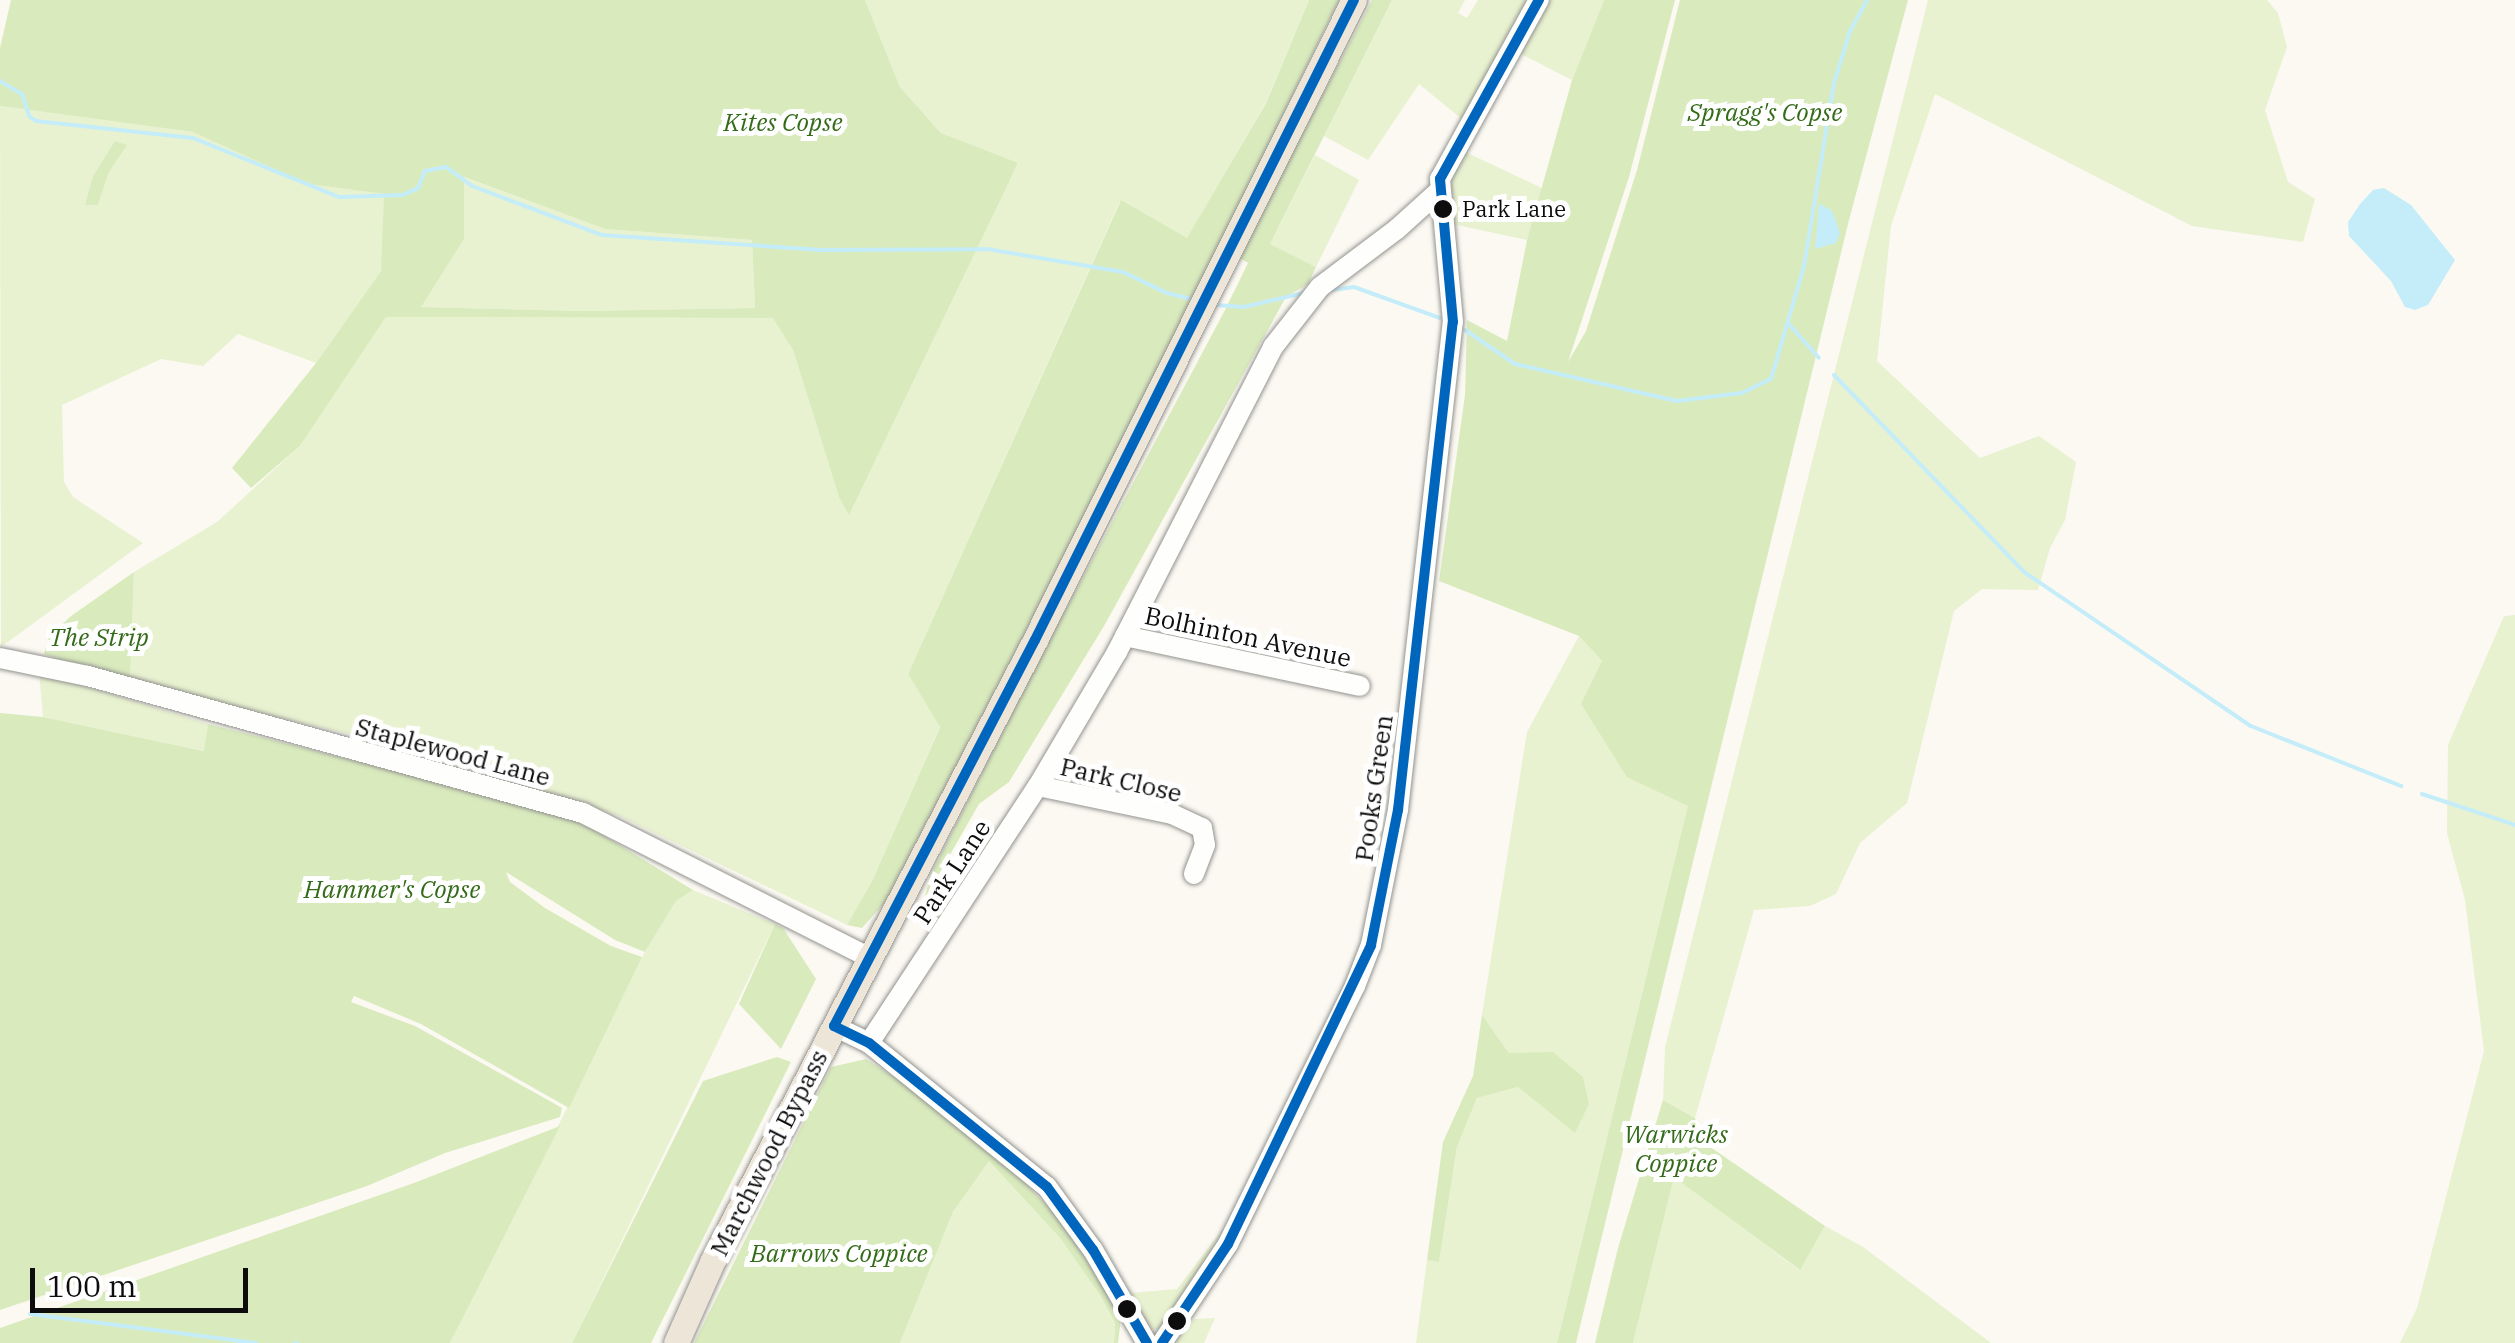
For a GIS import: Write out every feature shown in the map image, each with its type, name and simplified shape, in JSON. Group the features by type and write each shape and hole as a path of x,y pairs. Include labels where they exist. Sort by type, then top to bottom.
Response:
{"main road":[{"name":"Marchwood Bypass","path":"676,1343 1354,0"}],"street":[{"path":"1440,190 1444,169 1538,0"},
{"name":"Park Lane","path":"869,1043 1038,786 1125,636 1272,348 1313,294 1440,190"},
{"name":"Pooks Green","path":"1162,1343 1228,1244 1355,986 1384,888 1413,690 1453,322 1440,190"},
{"name":"Bolhinton Avenue","path":"1125,636 1360,686"},
{"name":"Staplewood Lane","path":"0,658 88,676 583,813 870,958"},
{"name":"Park Close","path":"1038,786 1172,814 1202,828 1204,845 1194,874"},
{"path":"834,1026 869,1043 1047,1186 1093,1250 1147,1343"}],"green space":[{"name":"Kites Copse","path":"11,0 865,0 900,87 941,133 1018,163 849,515 839,497 793,350 773,318 386,317 300,446 251,488 232,468 316,363 381,271 384,194 307,184 193,132 0,106 0,48","holes":["464,177 605,229 752,240 755,308 581,311 421,307 464,239"]},
{"path":"865,0 1309,0 1266,102 1187,239 1120,201 908,674 940,726 873,879 847,925 619,816 374,740 130,682 134,572 217,522 300,446 386,317 774,318 793,350 839,497 1018,164 941,133 900,87"},
{"path":"1309,0 1339,0 1138,413 889,898 862,928 847,925 873,879 940,727 908,674 1121,200 1187,238 1266,103"},
{"path":"1372,0 1392,0 1270,244 1316,267 1308,284 1286,297 1104,626 1009,782 979,804 924,900 930,876 1038,662 1225,310 1248,263 1238,257"},
{"path":"1392,0 1465,0 1458,13 1467,18 1478,0 1527,0 1463,120 1419,84 1368,160 1324,136"},
{"path":"1547,0 1604,0 1572,80 1519,53"},
{"name":"Spragg's Copse","path":"1604,0 1675,0 1629,177 1568,362 1586,331 1637,170 1680,0 1908,0 1849,220 1576,1343 1557,1343 1688,806 1627,777 1581,704 1602,661 1579,636 1439,581 1465,395 1467,320 1507,341 1527,240 1572,80"},
{"path":"1928,0 2267,0 2278,13 2287,47 2265,110 2288,182 2315,199 2303,242 2192,226 1935,94 1891,226 1877,361 1980,458 2039,436 2076,462 2065,520 2050,548 2038,590 1982,589 1954,611 1907,803 1860,843 1836,894 1810,906 1754,910 1695,1118 1663,1100 1665,1047"},
{"path":"0,106 194,132 307,184 384,194 381,271 316,363 238,334 203,366 161,359 62,405 64,482 73,497 143,543 1,647","holes":["126,146 109,172 98,205 86,205 93,176"]},
{"path":"115,141 127,145 109,172 98,205 85,205 93,176"},
{"path":"1463,151 1544,189 1527,240 1452,224 1448,181"},
{"path":"1315,155 1359,180 1316,267 1270,244"},
{"path":"463,177 605,229 752,240 755,308 581,311 420,307 464,239"},
{"name":"The Strip","path":"134,572 130,682 44,654 49,637 71,616"},
{"path":"2515,615 2515,1343 2400,1343 2417,1308 2484,1051 2465,900 2447,833 2448,745 2504,616"},
{"path":"1579,636 1602,661 1627,776 1689,806 1557,1343 1416,1343 1427,1260 1439,1261 1457,1147 1477,1098 1518,1087 1575,1132 1530,1054 1509,1053 1482,1015 1527,732"},
{"path":"39,672 208,724 205,751 43,717"},
{"name":"Hammer's Copse","path":"0,713 43,717 204,751 208,724 422,778 580,821 693,890 676,901 645,952 615,940 506,872 510,882 545,908 611,946 642,957 569,1108 421,1024 354,996 351,1002 415,1026 562,1108 560,1117 445,1153 367,1186 0,1310"},
{"path":"693,890 775,924 572,1343 450,1343 642,957 676,901"},
{"path":"775,924 783,928 816,979 781,1049 739,1004"},
{"path":"1482,1015 1509,1053 1553,1052 1583,1077 1589,1104 1575,1133 1518,1087 1477,1098 1457,1147 1439,1262 1427,1260 1443,1142 1473,1076"},
{"path":"777,1057 791,1062 651,1343 572,1343 703,1081"},
{"name":"Barrows Coppice","path":"866,1059 970,1126 1056,1215 1122,1311 1118,1343 1114,1343 1115,1323 1100,1295 1060,1238 989,1161 953,1212 900,1343 694,1343 831,1067"},
{"name":"Warwicks Coppice","path":"1663,1100 1695,1118 1703,1142 1825,1226 1800,1270 1674,1177 1633,1343 1595,1343 1618,1248"},
{"path":"560,1126 450,1343 0,1343 0,1328 414,1183"},
{"path":"989,1161 1060,1238 1100,1295 1115,1323 1114,1343 900,1343 953,1212"},
{"path":"1674,1176 1799,1270 1825,1226 1863,1247 1991,1343 1633,1343"},
{"path":"1221,1231 1227,1233 1164,1329 1149,1329 1131,1293 1177,1289"},
{"path":"1215,1318 1204,1343 1174,1343 1194,1319"}],"water":[{"path":"2384,188 2411,205 2455,260 2428,305 2415,310 2405,307 2391,281 2349,236 2348,222 2360,204 2373,190"},
{"path":"1819,203 1832,211 1840,233 1836,243 1815,249"}],"waterway":[{"path":"1465,330 1515,364 1677,401 1742,393 1771,379 1804,266 1834,83 1850,31 1867,0"},
{"path":"0,81 22,94 29,116 36,121 193,138 339,197 403,195 418,188 425,171 446,167 472,186 602,235 821,250 987,249 1123,272 1167,293 1196,300"},
{"path":"1332,290 1354,287 1440,318"},
{"path":"1215,305 1244,307 1303,293"},
{"path":"1789,324 1819,358"},
{"path":"1834,375 2024,572 2251,726 2401,786"},
{"path":"2422,794 2515,825"},
{"path":"30,1314 256,1343"}],"transit line":[{"path":"1147,1343 1093,1250 1047,1187 869,1043 834,1026 1035,640 1354,0"},
{"path":"1162,1343 1228,1244 1371,945 1398,810 1453,322 1440,179 1539,0"}],"place":[{"name":"Park Lane","path":"1443,209"}]}
